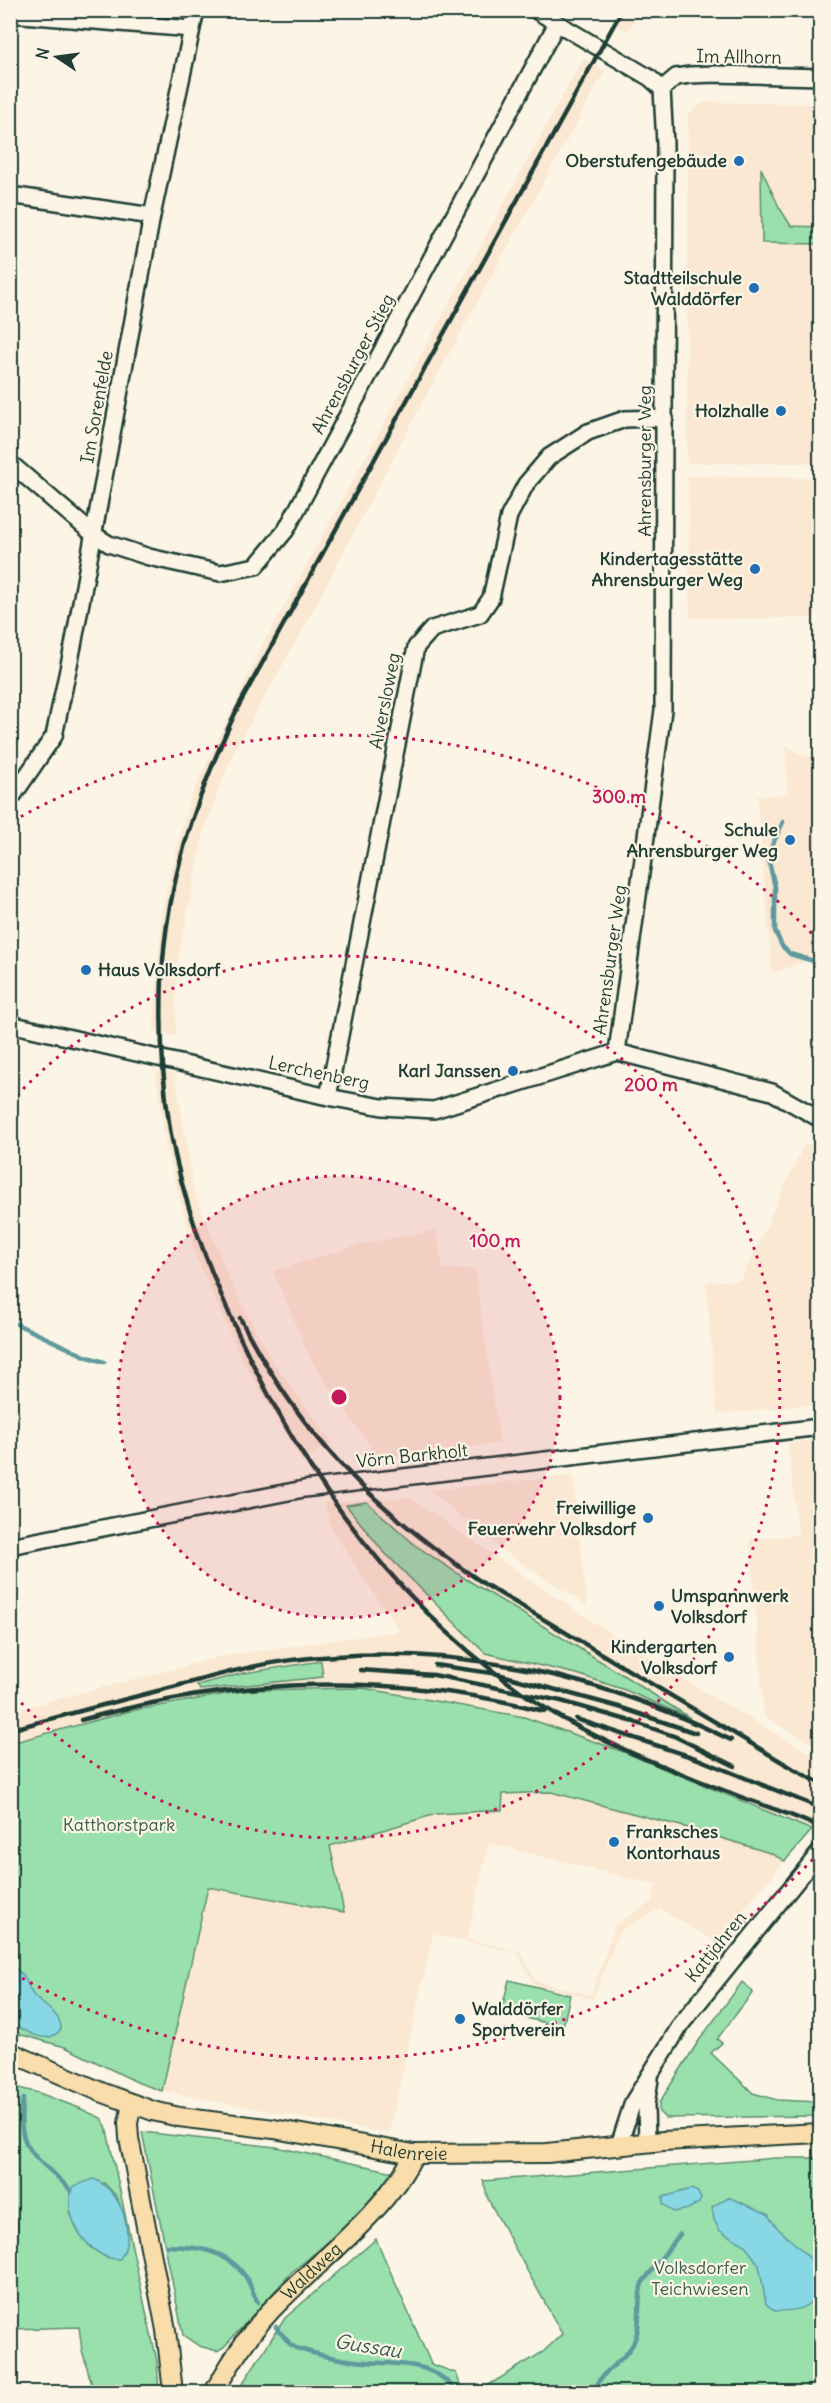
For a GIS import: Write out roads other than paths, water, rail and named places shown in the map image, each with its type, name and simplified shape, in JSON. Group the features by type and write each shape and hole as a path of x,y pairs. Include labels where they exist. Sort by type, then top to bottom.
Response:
{"main road":[{"name":"Halenreie","path":"10,2052 132,2104 179,2117 274,2129 414,2154 547,2153 647,2142 775,2133 820,2133"},
{"path":"132,2104 128,2123 129,2138 166,2330 173,2392"},
{"name":"Waldweg","path":"214,2392 245,2339 280,2300 372,2211 408,2167 414,2154"}],"street":[{"name":"Im Sorenfelde","path":"10,800 54,736 73,646 152,216 196,10"},
{"path":"535,10 556,25 650,78 662,89"},
{"path":"10,14 192,29"},
{"name":"Ahrensburger Stieg","path":"10,463 93,534 109,544 149,557 220,573 256,566 286,530 556,25"},
{"name":"Im Allhorn","path":"662,89 676,77 690,75 820,77"},
{"name":"Ahrensburger Weg","path":"617,1052 663,710 665,144 662,89"},
{"path":"10,195 152,216"},
{"name":"Alversloweg","path":"328,1097 416,647 432,629 480,614 491,598 509,516 526,484 549,457 588,432 625,419 665,418"},
{"name":"Lerchenberg","path":"10,1024 328,1097 382,1107 434,1110 617,1052"},
{"path":"617,1052 772,1092 820,1119"},
{"name":"Vörn Barkholt","path":"10,1546 304,1489 820,1427"},
{"name":"Kattjahren","path":"619,2145 630,2109 697,2001 820,1852"},
{"name":"Kattjahren","path":"647,2142 646,2105 651,2073"}],"water":[{"path":"11,1966 24,1977 34,1996 58,2019 61,2029 55,2034 49,2037 37,2036 11,2024"},
{"path":"94,2179 112,2193 124,2214 127,2238 120,2259 108,2258 97,2252 79,2233 73,2221 70,2197 74,2186"},
{"path":"691,2189 698,2192 701,2199 699,2203 688,2209 673,2212 663,2204 663,2197"},
{"path":"728,2197 768,2214 774,2224 810,2259 816,2269 818,2281 816,2294 809,2304 793,2310 775,2311 766,2304 759,2265 745,2245 720,2231 714,2220 712,2207"}],"waterway":[{"path":"783,822 771,848 769,862 775,887 775,931 782,946 790,954 820,963"},
{"path":"10,1321 85,1356 104,1362"},
{"name":"Gussau","path":"23,2099 22,2132 26,2143 40,2161 71,2191"},
{"path":"595,2392 601,2378 629,2351 633,2344 638,2329 642,2283 680,2234"},
{"name":"Gussau","path":"167,2246 210,2251 229,2260 247,2279 258,2302"},
{"name":"Gussau","path":"276,2327 296,2348 340,2359 423,2368 435,2373 456,2392"}],"railway":[{"path":"622,10 238,707 223,739 186,838 170,907 161,996 165,1091 175,1156 189,1209 217,1286 239,1335 266,1390 328,1494 403,1588 446,1631 492,1670 542,1706 566,1720 642,1757 820,1828"},
{"path":"240,1318 263,1360 315,1435 376,1500 410,1529 486,1585 792,1768"},
{"path":"10,1730 262,1665 349,1655 406,1655 462,1659 518,1667 572,1680 626,1696 679,1716 731,1740"},
{"path":"435,1665 498,1674 619,1707 696,1733"},
{"path":"360,1670 434,1675 561,1701 674,1736 735,1766"},
{"path":"81,1720 196,1695 254,1688 312,1685 370,1685 428,1690 486,1698 544,1711"},
{"path":"576,1719 698,1759 820,1808"},
{"path":"786,1765 820,1783"}],"place":[{"name":"Oberstufengebäude","path":"739,161"},
{"name":"Stadtteilschule Walddörfer","path":"754,288"},
{"name":"Holzhalle","path":"781,411"},
{"name":"Kindertagesstätte Ahrensburger Weg","path":"755,569"},
{"name":"Schule Ahrensburger Weg","path":"790,840"},
{"name":"Haus Volksdorf","path":"86,970"},
{"name":"Karl Janssen","path":"513,1071"},
{"name":"Freiwillige Feuerwehr Volksdorf","path":"648,1518"},
{"name":"Umspannwerk Volksdorf","path":"659,1606"},
{"name":"Kindergarten Volksdorf","path":"729,1657"},
{"name":"Franksches Kontorhaus","path":"614,1842"},
{"name":"Walddörfer Sportverein","path":"460,2019"}],"park label":[{"name":"Katthorstpark","path":"119,1825"},
{"name":"Volksdorfer Teichwiesen","path":"700,2278"}]}
